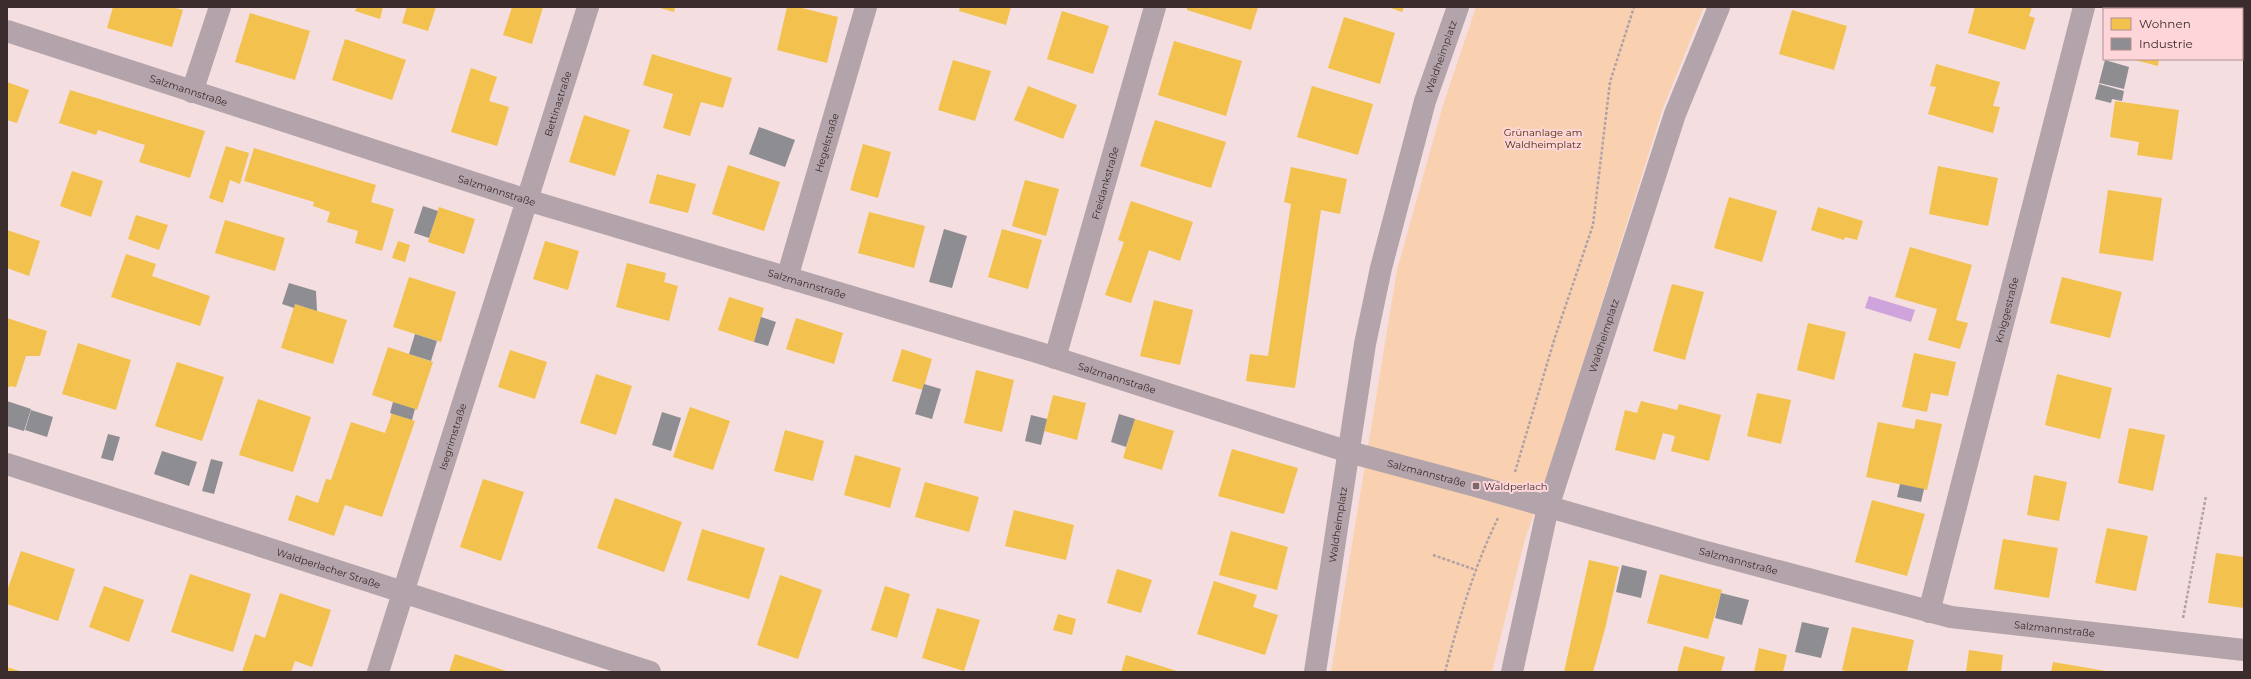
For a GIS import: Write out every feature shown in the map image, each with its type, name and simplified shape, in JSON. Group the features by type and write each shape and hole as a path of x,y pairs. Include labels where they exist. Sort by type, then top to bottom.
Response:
{"street":[{"path":"192,92 220,7"},
{"name":"Bettinastraße","path":"526,200 588,7"},
{"name":"Hegelstraße","path":"787,278 866,7"},
{"name":"Freidankstraße","path":"1055,358 1154,7"},
{"name":"Waldheimplatz","path":"1315,672 1365,344 1380,268 1425,101 1458,7"},
{"name":"Waldheimplatz","path":"1512,672 1548,508 1675,114 1719,7"},
{"name":"Kniggestraße","path":"1930,612 2084,7"},
{"name":"Salzmannstraße","path":"7,31 526,200 1055,358 1349,452 1548,508 1930,612 2080,632 2244,650"},
{"name":"Isegrimstraße","path":"378,672 404,594 526,200"},
{"name":"Waldperlacher Straße","path":"7,464 404,594 650,672"}],"path":[{"path":"1445,672 1459,616 1484,546 1508,496 1555,337 1593,225 1610,82 1634,7"},
{"path":"2178,643 2206,496"},
{"path":"1432,555 1476,570"}],"green space":[{"name":"Grünanlage am Waldheimplatz","path":"1476,7 1704,7 1663,108 1548,474 1525,539 1492,672 1331,672 1397,270 1443,105"}],"shaded area":[{"path":"1869,296 1915,310 1911,322 1865,308"}],"building: Wohnen":[{"path":"113,7 172,7 183,10 172,47 107,28"},
{"path":"357,7 383,7 380,19 355,11"},
{"path":"407,7 436,7 428,31 402,23"},
{"path":"512,7 543,7 532,44 503,35"},
{"path":"657,7 675,7 674,12"},
{"path":"787,7 798,7 838,17 827,63 777,50"},
{"path":"960,7 1011,7 1006,25 959,11"},
{"path":"1187,7 1258,7 1251,30 1187,10"},
{"path":"1388,7 1404,7 1402,12"},
{"path":"1975,7 2032,7 2029,16 2035,18 2025,50 1968,33"},
{"path":"1792,10 1847,26 1834,70 1779,54"},
{"path":"1062,11 1109,26 1093,74 1047,59"},
{"path":"250,13 310,31 295,80 235,62"},
{"path":"1344,17 1395,33 1380,84 1328,68"},
{"path":"345,39 406,60 392,100 332,80"},
{"path":"1174,41 1242,61 1226,116 1158,95"},
{"path":"652,54 732,78 723,108 701,102 690,136 663,128 673,94 643,85"},
{"path":"953,60 991,71 975,121 938,110"},
{"path":"2135,60 2159,60 2158,66"},
{"path":"1936,64 2000,82 1993,106 2000,107 1993,133 1928,114 1936,87 1930,86"},
{"path":"471,68 497,77 489,101 509,107 497,146 451,132"},
{"path":"7,82 29,90 17,123 7,120"},
{"path":"1028,86 1077,105 1063,139 1014,120"},
{"path":"1312,86 1373,104 1358,155 1297,137"},
{"path":"70,90 205,131 190,178 139,162 145,145 98,130 96,135 59,123"},
{"path":"2115,101 2179,110 2172,160 2137,155 2139,142 2110,137"},
{"path":"584,115 630,130 615,176 569,162"},
{"path":"1155,120 1226,142 1211,188 1140,166"},
{"path":"863,144 891,152 878,198 850,190"},
{"path":"226,146 249,153 240,184 230,180 223,203 209,198"},
{"path":"254,148 376,185 371,202 394,209 382,251 355,243 358,231 327,222 330,212 313,206 314,202 244,181"},
{"path":"728,165 780,182 764,231 712,214"},
{"path":"1938,166 1998,178 1988,226 1929,214"},
{"path":"1291,167 1347,179 1340,214 1321,210 1295,388 1246,381 1250,354 1268,356 1291,204 1284,202"},
{"path":"72,171 103,181 91,217 60,206"},
{"path":"657,174 696,184 688,213 649,203"},
{"path":"1025,180 1059,189 1046,236 1012,226"},
{"path":"2108,190 2162,198 2153,261 2099,253"},
{"path":"1729,197 1777,211 1762,262 1714,248"},
{"path":"1131,201 1193,222 1180,261 1149,250 1131,303 1105,295 1124,242 1118,240"},
{"path":"439,207 475,219 464,254 428,242"},
{"path":"1818,207 1863,221 1857,240 1845,237 1844,240 1811,230"},
{"path":"869,212 925,226 914,268 858,253"},
{"path":"136,215 168,225 159,250 128,239"},
{"path":"225,220 285,238 275,271 215,253"},
{"path":"1002,229 1042,240 1028,289 988,277"},
{"path":"7,230 40,241 29,276 7,268"},
{"path":"398,241 410,245 405,262 392,258"},
{"path":"545,241 579,251 568,290 533,279"},
{"path":"1910,247 1972,265 1956,320 1968,323 1960,349 1928,340 1937,309 1895,297"},
{"path":"126,254 156,264 152,276 210,296 200,326 111,297"},
{"path":"627,263 666,273 664,282 678,286 669,321 616,307"},
{"path":"409,277 456,292 441,342 393,327"},
{"path":"2062,277 2122,292 2110,338 2050,323"},
{"path":"1672,284 1704,292 1685,360 1653,351"},
{"path":"729,297 764,308 754,342 718,330"},
{"path":"1154,300 1193,310 1180,365 1140,356"},
{"path":"295,304 347,320 333,364 281,348"},
{"path":"7,318 47,331 40,356 26,356 16,387 10,386 7,389"},
{"path":"796,318 843,333 834,364 786,349"},
{"path":"1808,323 1846,332 1834,380 1797,370"},
{"path":"78,343 131,360 116,410 62,394"},
{"path":"388,347 433,362 417,410 372,395"},
{"path":"902,349 932,359 923,390 892,381"},
{"path":"510,350 547,362 535,399 498,387"},
{"path":"1914,353 1956,362 1948,396 1931,393 1927,412 1902,407"},
{"path":"177,362 224,377 202,441 155,426"},
{"path":"976,370 1014,380 1002,432 964,423"},
{"path":"596,374 632,386 616,435 580,423"},
{"path":"2057,374 2112,388 2100,439 2045,425"},
{"path":"1757,393 1791,400 1781,444 1747,436"},
{"path":"1053,395 1086,403 1077,440 1044,431"},
{"path":"258,399 311,417 293,472 239,455"},
{"path":"1641,401 1677,410 1679,404 1721,415 1709,461 1671,451 1675,436 1663,433 1655,460 1615,450 1625,410 1637,413"},
{"path":"690,407 730,421 713,470 673,457"},
{"path":"392,413 415,421 382,517 345,505 334,536 288,520 296,495 318,503 326,479 331,480 351,422 385,433"},
{"path":"1135,419 1174,431 1162,470 1123,458"},
{"path":"1916,419 1942,424 1927,490 1866,477 1878,422 1914,429"},
{"path":"2129,428 2165,435 2153,491 2118,483"},
{"path":"785,430 824,441 813,481 774,471"},
{"path":"1232,449 1298,468 1284,514 1218,496"},
{"path":"855,455 901,468 890,508 844,495"},
{"path":"2034,475 2067,482 2059,521 2027,515"},
{"path":"483,479 524,492 501,561 460,547"},
{"path":"925,482 979,497 969,532 915,517"},
{"path":"615,498 682,522 664,572 597,548"},
{"path":"1872,500 1925,514 1907,576 1855,562"},
{"path":"1014,510 1074,525 1066,560 1005,546"},
{"path":"2107,528 2148,536 2136,591 2095,583"},
{"path":"702,529 765,548 749,599 687,580"},
{"path":"1231,531 1288,547 1277,590 1219,575"},
{"path":"2003,539 2058,548 2049,598 1994,589"},
{"path":"21,551 75,569 58,621 7,604 7,591"},
{"path":"2216,553 2244,557 2244,608 2208,603"},
{"path":"1589,560 1619,567 1605,629 1593,672 1564,672"},
{"path":"1117,569 1152,580 1141,613 1107,603"},
{"path":"190,574 251,594 233,652 171,632"},
{"path":"1660,574 1722,590 1708,639 1647,623"},
{"path":"780,575 822,590 798,659 757,645"},
{"path":"1214,581 1257,595 1253,607 1278,615 1265,655 1197,634"},
{"path":"104,586 144,600 129,642 89,627"},
{"path":"885,586 910,594 897,638 871,630"},
{"path":"280,593 331,610 312,667 295,661 291,672 242,672 255,634 265,638"},
{"path":"937,608 980,620 964,671 922,658"},
{"path":"1058,614 1076,619 1072,635 1053,630"},
{"path":"1852,627 1914,640 1907,672 1851,672 1842,670"},
{"path":"1684,646 1725,657 1721,672 1677,672"},
{"path":"1759,648 1787,655 1783,672 1754,672"},
{"path":"1969,650 2003,655 2001,672 1966,672"},
{"path":"455,654 509,672 449,672"},
{"path":"1126,655 1180,672 1121,672"},
{"path":"2053,662 2106,671 2106,672 2051,672"},
{"path":"7,667 23,672 7,672"}],"building: Industrie":[{"path":"2105,60 2129,67 2124,89 2099,83"},
{"path":"2099,84 2124,91 2122,101 2112,99 2111,103 2095,99"},
{"path":"759,127 795,140 785,167 749,154"},
{"path":"423,206 438,211 429,238 414,233"},
{"path":"944,229 967,236 952,288 929,282"},
{"path":"289,283 316,291 317,311 295,304 294,308 282,304"},
{"path":"761,317 776,322 768,346 754,342"},
{"path":"415,334 437,341 431,361 409,354"},
{"path":"924,384 941,389 932,419 915,414"},
{"path":"7,401 31,409 24,431 7,426"},
{"path":"393,402 415,409 412,420 390,413"},
{"path":"31,410 53,417 47,437 25,430"},
{"path":"662,412 681,418 671,451 652,445"},
{"path":"1119,414 1135,419 1126,447 1111,442"},
{"path":"1031,415 1047,419 1041,445 1025,441"},
{"path":"108,434 120,437 113,461 101,458"},
{"path":"162,451 197,462 189,486 154,474"},
{"path":"211,459 223,462 214,494 202,491"},
{"path":"1900,484 1924,489 1921,502 1897,497"},
{"path":"1622,565 1647,571 1641,598 1616,592"},
{"path":"1721,593 1749,600 1742,625 1715,618"},
{"path":"1802,622 1829,628 1821,658 1795,652"}],"place":[{"name":"Waldperlach","path":"1476,486"}]}
